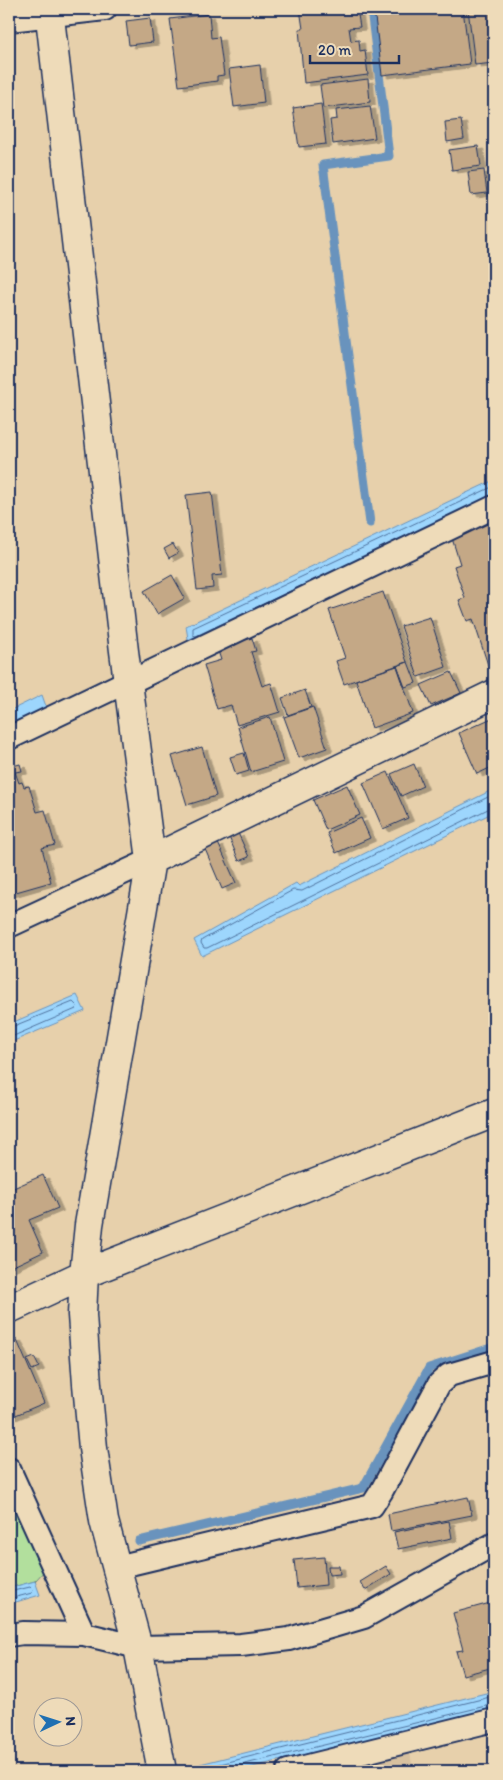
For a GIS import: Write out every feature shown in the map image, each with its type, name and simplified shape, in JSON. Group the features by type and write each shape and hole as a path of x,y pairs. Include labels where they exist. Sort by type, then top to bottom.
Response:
{"street":[{"path":"9,20 50,12 105,9"},
{"path":"50,12 124,651 151,860 89,1226 82,1315 93,1448 104,1521 138,1647 162,1771"},
{"path":"9,738 494,507"},
{"path":"9,926 151,860 494,694"},
{"path":"9,1309 84,1274 494,1114"},
{"path":"117,1568 372,1506 439,1384 449,1376 494,1362"},
{"path":"9,1469 84,1634"},
{"path":"9,1634 84,1634 138,1647 241,1645 289,1640 364,1617 494,1544"},
{"path":"288,1771 494,1720"}],"shaded area":[{"path":"410,1752 413,1771 331,1771"}],"green space":[{"path":"9,1485 46,1569 35,1581 9,1588"}],"water":[{"path":"494,480 494,499 189,645 186,626"},
{"path":"42,695 48,712 9,731 9,711"},
{"path":"494,789 494,812 202,956 194,940 296,883 299,886"},
{"path":"77,995 85,1011 9,1043 9,1024"},
{"path":"35,1581 40,1595 9,1604 9,1588"},
{"path":"494,1691 494,1709 236,1771 201,1771 200,1764"}],"building":[{"path":"300,9 357,9 360,27 349,28 351,41 359,40 360,51 365,50 368,75 304,83 299,29 303,29"},
{"path":"374,9 463,9 470,64 382,75"},
{"path":"468,9 494,9 494,63 475,65"},
{"path":"209,14 211,38 219,37 224,75 217,76 217,81 179,86 170,19"},
{"path":"150,18 153,42 129,45 126,21"},
{"path":"260,65 264,103 234,107 229,69"},
{"path":"368,79 370,102 323,108 320,85"},
{"path":"321,104 326,144 299,147 293,108"},
{"path":"370,106 375,138 333,144 330,120 337,119 336,110"},
{"path":"461,120 464,139 447,142 445,122"},
{"path":"478,146 481,166 452,170 449,150"},
{"path":"484,170 487,193 471,195 468,172"},
{"path":"212,492 222,575 212,576 213,588 197,590 186,495"},
{"path":"494,520 494,662 488,665 473,619 467,621 459,600 465,598 454,566 460,564 451,535"},
{"path":"173,544 178,553 169,558 164,549"},
{"path":"172,575 185,598 157,614 144,591"},
{"path":"383,592 407,662 344,684 336,661 345,658 329,610"},
{"path":"430,617 446,667 418,677 401,626"},
{"path":"252,638 256,651 251,652 262,686 271,683 280,712 237,725 231,705 217,709 204,665 221,660 217,648"},
{"path":"408,662 416,683 405,687 397,666"},
{"path":"397,666 413,713 372,728 356,680"},
{"path":"451,672 461,693 431,706 421,685"},
{"path":"305,690 311,707 288,715 282,698"},
{"path":"313,707 327,748 299,758 284,717"},
{"path":"270,717 283,762 251,772 238,727"},
{"path":"494,717 494,766 477,774 459,733"},
{"path":"202,747 216,796 187,805 172,756"},
{"path":"244,753 249,771 236,775 230,757"},
{"path":"20,764 22,771 15,772 19,783 22,782 24,787 29,786 37,812 45,810 55,845 42,848 51,882 9,894 9,767"},
{"path":"414,764 423,786 401,796 391,774"},
{"path":"388,772 408,818 383,829 363,783"},
{"path":"347,785 360,815 326,830 313,800"},
{"path":"361,818 370,838 336,853 327,833"},
{"path":"238,833 249,857 239,861 229,837"},
{"path":"218,843 236,883 222,889 205,849"},
{"path":"43,1175 58,1208 29,1220 43,1252 9,1268 9,1190"},
{"path":"16,1338 44,1403 11,1417 9,1412 9,1341"},
{"path":"34,1357 39,1367 32,1370 27,1360"},
{"path":"468,1497 472,1515 391,1531 388,1514"},
{"path":"449,1521 452,1538 398,1549 394,1532"},
{"path":"324,1557 326,1585 297,1588 294,1560"},
{"path":"328,1566 339,1566 340,1574 329,1575"},
{"path":"386,1566 391,1574 365,1590 360,1582"},
{"path":"494,1602 494,1667 463,1675 456,1651 463,1650 453,1613"}],"waterway":[{"path":"370,523 323,165 389,156 371,9"},
{"path":"139,1541 363,1488 429,1368 494,1347"}]}
